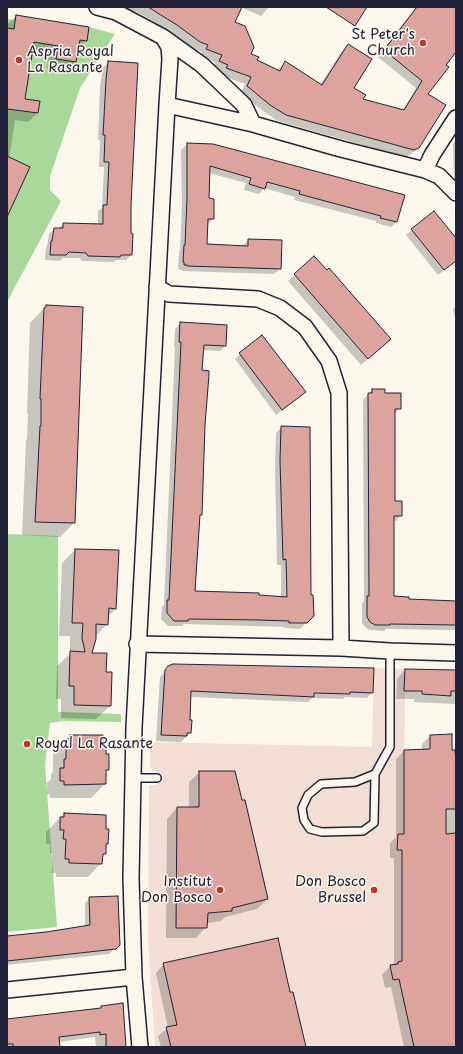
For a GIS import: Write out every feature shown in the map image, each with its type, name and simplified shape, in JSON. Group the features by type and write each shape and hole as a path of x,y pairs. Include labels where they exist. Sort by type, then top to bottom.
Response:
{"street":[{"path":"97,7 116,12 163,37 202,66 244,105 253,124"},
{"path":"140,1047 134,977 131,878 133,778 137,644 170,59 169,47 163,37"},
{"path":"167,105 253,124 341,149 425,170 439,176 456,193"},
{"path":"425,170 432,155 456,118"},
{"path":"157,286 169,294 258,300 280,308 305,327 329,361 339,393 341,648"},
{"path":"137,644 341,648 456,653"},
{"path":"7,990 134,977"}],"lane":[{"path":"375,774 355,782 321,784 308,795 302,808 304,820 310,829 322,832 363,831 374,823 375,774 390,747 390,651"},
{"path":"133,778 157,778"}],"shaded area":[{"path":"374,668 405,669 404,834 426,834 456,1047 155,1047 148,940 149,785 157,785 157,771 153,771 152,768 150,768 150,742 372,747"}],"green space":[{"path":"15,15 89,27 115,34 80,88 50,176 50,190 61,201 7,302 7,19 14,20"},
{"name":"Royal La Rasante","path":"7,534 58,536 58,712 121,714 121,722 63,721 50,723 45,765 57,927 7,932"}],"building":[{"path":"148,7 242,7 235,22 245,26 254,47 251,54 259,57 257,60 280,71 285,61 322,85 348,44 372,59 354,88 366,95 363,99 404,110 422,81 384,50 417,7 456,7 456,52 446,65 449,67 428,94 446,105 419,148 414,150 286,115 270,105 247,86 251,77 226,68 228,65 219,61 222,55 206,49 208,45 200,42 177,25"},
{"path":"326,7 367,7 355,26"},
{"path":"16,15 89,27 87,41 80,40 76,62 56,59 58,46 34,42 25,99 40,101 38,113 7,109 7,28 14,29"},
{"path":"108,61 138,63 131,205 131,233 133,234 132,255 121,255 120,257 88,256 86,253 69,252 66,255 50,255 54,228 63,228 63,223 103,224 103,205 107,205 109,162 104,162 105,135 103,135"},
{"path":"187,143 213,144 405,195 397,222 380,218 381,216 299,194 300,191 267,182 265,189 249,184 251,178 210,166 209,198 214,199 214,219 208,219 207,244 248,246 248,239 282,240 281,269 184,265 187,198"},
{"path":"7,156 30,167 7,217"},
{"path":"434,211 456,238 456,261 444,270 411,229"},
{"path":"314,256 327,270 329,268 391,339 368,359 294,274"},
{"path":"46,305 83,307 75,523 35,522 41,426 40,399 44,308"},
{"path":"180,322 227,325 226,346 204,345 202,370 209,371 209,375 205,425 202,515 200,515 195,591 259,593 259,595 287,597 286,559 283,560 280,461 281,426 310,427 311,595 313,595 314,616 307,623 259,620 189,619 188,621 174,621 167,613 167,600 169,600 181,342 179,342"},
{"path":"262,335 306,392 282,410 239,353"},
{"path":"372,389 385,389 385,393 401,393 401,409 395,409 395,501 402,501 402,516 394,516 394,596 409,597 409,599 456,601 456,625 375,625 370,622 367,617 367,596 369,596 368,393 372,393"},
{"path":"75,549 119,550 116,609 109,608 108,625 96,624 96,639 92,653 107,653 106,672 112,672 111,706 74,705 74,686 69,686 70,651 85,652 82,638 83,623 72,623"},
{"path":"173,664 374,668 373,693 314,693 314,697 191,691 191,733 187,733 187,736 161,735 165,670 168,666"},
{"path":"405,669 456,670 456,691 451,691 451,696 422,694 422,691 404,691"},
{"path":"452,734 452,750 455,750 456,763 456,809 446,809 446,834 456,833 456,1047 414,1047 399,979 393,980 390,965 398,964 398,962 402,961 402,850 397,850 398,834 404,834 404,750 430,749 430,735"},
{"path":"70,735 103,735 103,745 106,745 106,754 109,754 109,770 106,770 106,784 64,785 64,781 60,781 60,768 64,768 64,759 66,759 66,739 70,739"},
{"path":"199,771 235,771 242,800 245,800 268,899 232,908 232,911 208,913 207,928 176,928 177,807 199,807"},
{"path":"64,813 106,815 106,829 109,829 108,844 106,844 106,854 103,854 102,864 69,863 69,859 65,859 66,839 63,839 64,830 60,830 60,817 64,817"},
{"path":"118,896 120,945 116,949 7,961 7,936 90,925 89,897"},
{"path":"278,938 290,992 293,992 306,1047 171,1047 166,1027 177,1025 163,963"},
{"path":"123,1003 126,1047 106,1047 106,1034 100,1035 100,1032 59,1037 60,1047 13,1047 13,1044 7,1044 7,1019 101,1008 101,1006"}],"place":[{"name":"St Peter's Church","path":"423,43"},
{"name":"Aspria Royal La Rasante","path":"19,60"},
{"name":"Royal La Rasante","path":"27,744"},
{"name":"Institut Don Bosco","path":"220,890"},
{"name":"Don Bosco Brussel","path":"374,890"}]}
